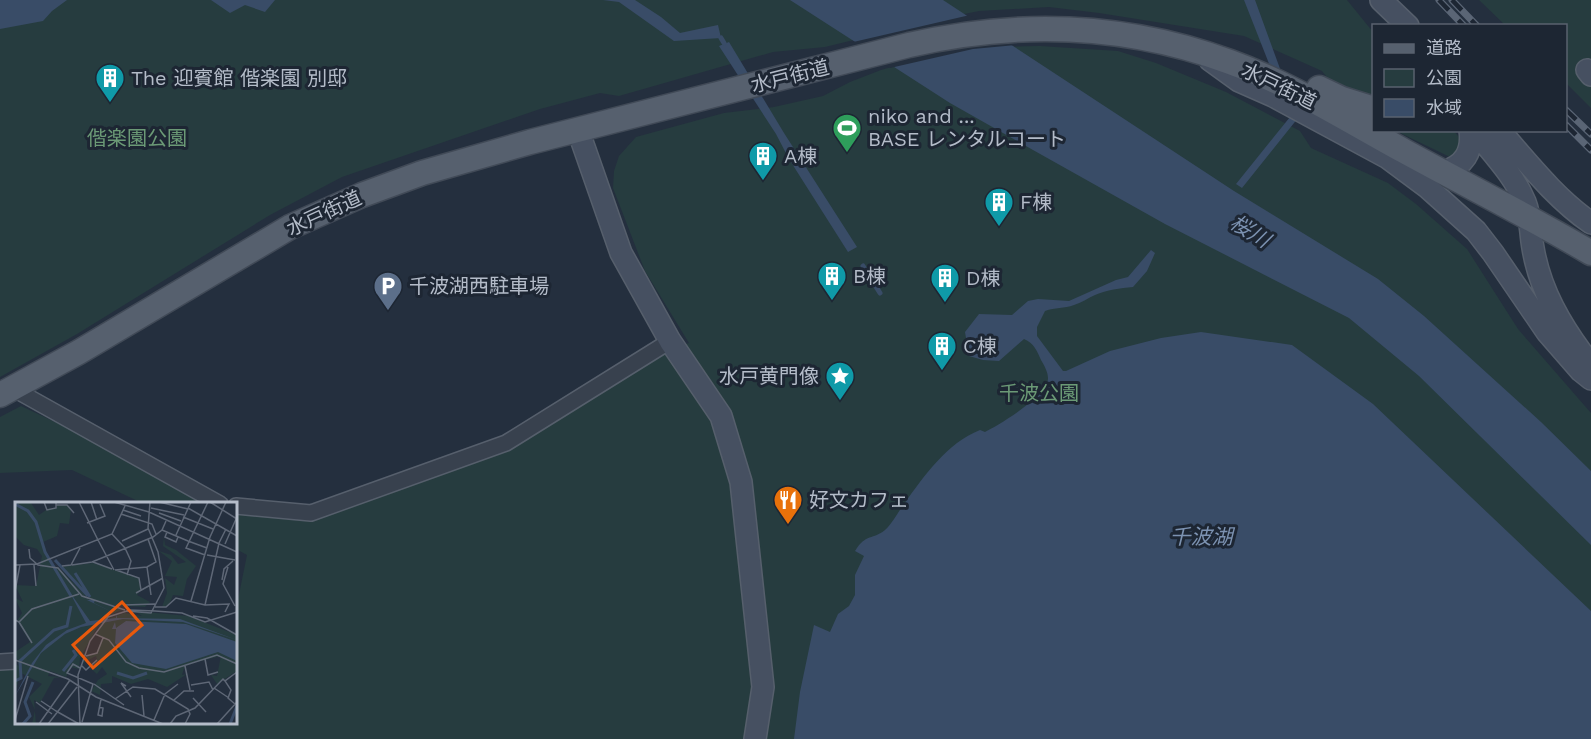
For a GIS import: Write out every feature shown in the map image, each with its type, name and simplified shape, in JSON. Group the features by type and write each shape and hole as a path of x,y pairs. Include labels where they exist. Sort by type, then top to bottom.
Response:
{"main road":[{"name":"水戸街道","path":"6,392 290,227 422,173 578,130 944,37 1008,29 1036,28 1101,32 1198,51 1232,63 1300,95 1591,253"},
{"path":"1232,63 1269,64 1342,99 1372,108"}],"street":[{"path":"1367,0 1385,24"},
{"path":"1381,0 1406,24"},
{"path":"1198,51 1239,81 1273,96 1360,142 1403,168 1427,187 1476,231 1546,332 1591,379"},
{"path":"578,130 621,253 670,341 721,417 741,482 763,687 755,739"},
{"path":"1443,172 1462,164 1472,142 1472,132"},
{"path":"1474,132 1520,192 1530,219 1533,249 1547,295 1554,312 1591,365"},
{"path":"1501,132 1544,182 1591,223"},
{"path":"237,506 311,513 506,443 670,341"},
{"path":"6,392 216,502"},
{"path":"0,662 15,661"}],"green space":[{"name":"偕楽園公園","path":"0,0 1347,0 1372,31 1372,119 1352,109 1322,71 1244,36 1049,7 979,11 825,47 773,52 619,96 600,93 540,109 342,177 270,215 77,334 0,377"},
{"path":"1479,0 1591,0 1591,108 1567,84 1567,24 1504,24"},
{"name":"千波公園","path":"1040,46 1118,51 1156,63 1226,92 1300,131 1311,148 1388,183 1416,204 1467,249 1518,329 1591,413 1591,739 0,739 0,662 15,661 15,724 237,724 237,604 247,555 237,550 237,506 311,513 506,443 664,352 689,343 645,271 613,188 614,171 619,156 636,137 724,113 774,107 823,96 881,70 927,57 999,47"},
{"path":"1398,132 1455,132 1463,142 1457,152 1450,157"},
{"path":"21,406 168,475 218,502 140,502 72,470 0,473 0,417"}],"water":[{"path":"0,0 67,0 43,21 0,29"},
{"path":"211,0 275,0 265,12 245,5 230,13"},
{"path":"603,0 635,0 680,33 718,25 721,38 674,41 619,2"},
{"name":"桜川","path":"790,0 943,0 1234,191 1378,279 1424,316 1541,422 1591,471 1591,545 1419,376 1349,318 1165,224 950,103"},
{"path":"1244,0 1255,0 1298,118 1242,188 1236,184 1290,117"},
{"path":"729,42 857,247 848,252 789,159 776,134 719,46"},
{"name":"千波湖","path":"1151,250 1155,253 1147,271 1133,287 1104,292 1070,306 1045,311 1037,327 1037,336 1063,371 1110,351 1161,338 1201,332 1292,345 1373,404 1591,611 1591,739 794,739 800,692 814,625 830,632 838,614 849,606 855,595 855,575 864,556 855,551 859,545 888,527 937,461 957,443 980,430 985,432 1011,416 1032,401 1046,385 1048,378 1046,369 1035,348 1024,339 999,361 983,360 969,356 965,332 979,314 1012,315 1028,301 1038,299 1069,301 1128,277"}],"pier":[{"path":"970,15 1016,45 973,49 890,68 849,43"}],"waterway":[{"path":"721,38 724,43"},
{"path":"863,266 880,293"}],"railway":[{"path":"1439,0 1462,24"},
{"path":"1452,0 1475,24"},
{"path":"1567,111 1591,134"},
{"path":"1567,126 1591,150"}],"place":[{"name":"The 迎賓館 偕楽園 別邸","path":"110,104"},
{"name":"niko and ... BASE レンタルコート","path":"847,154"},
{"name":"A棟","path":"763,182"},
{"name":"F棟","path":"999,228"},
{"name":"B棟","path":"832,302"},
{"name":"D棟","path":"945,304"},
{"name":"千波湖西駐車場","path":"388,312"},
{"name":"C棟","path":"942,372"},
{"name":"水戸黄門像","path":"840,402"},
{"name":"好文カフェ","path":"788,526"}]}
